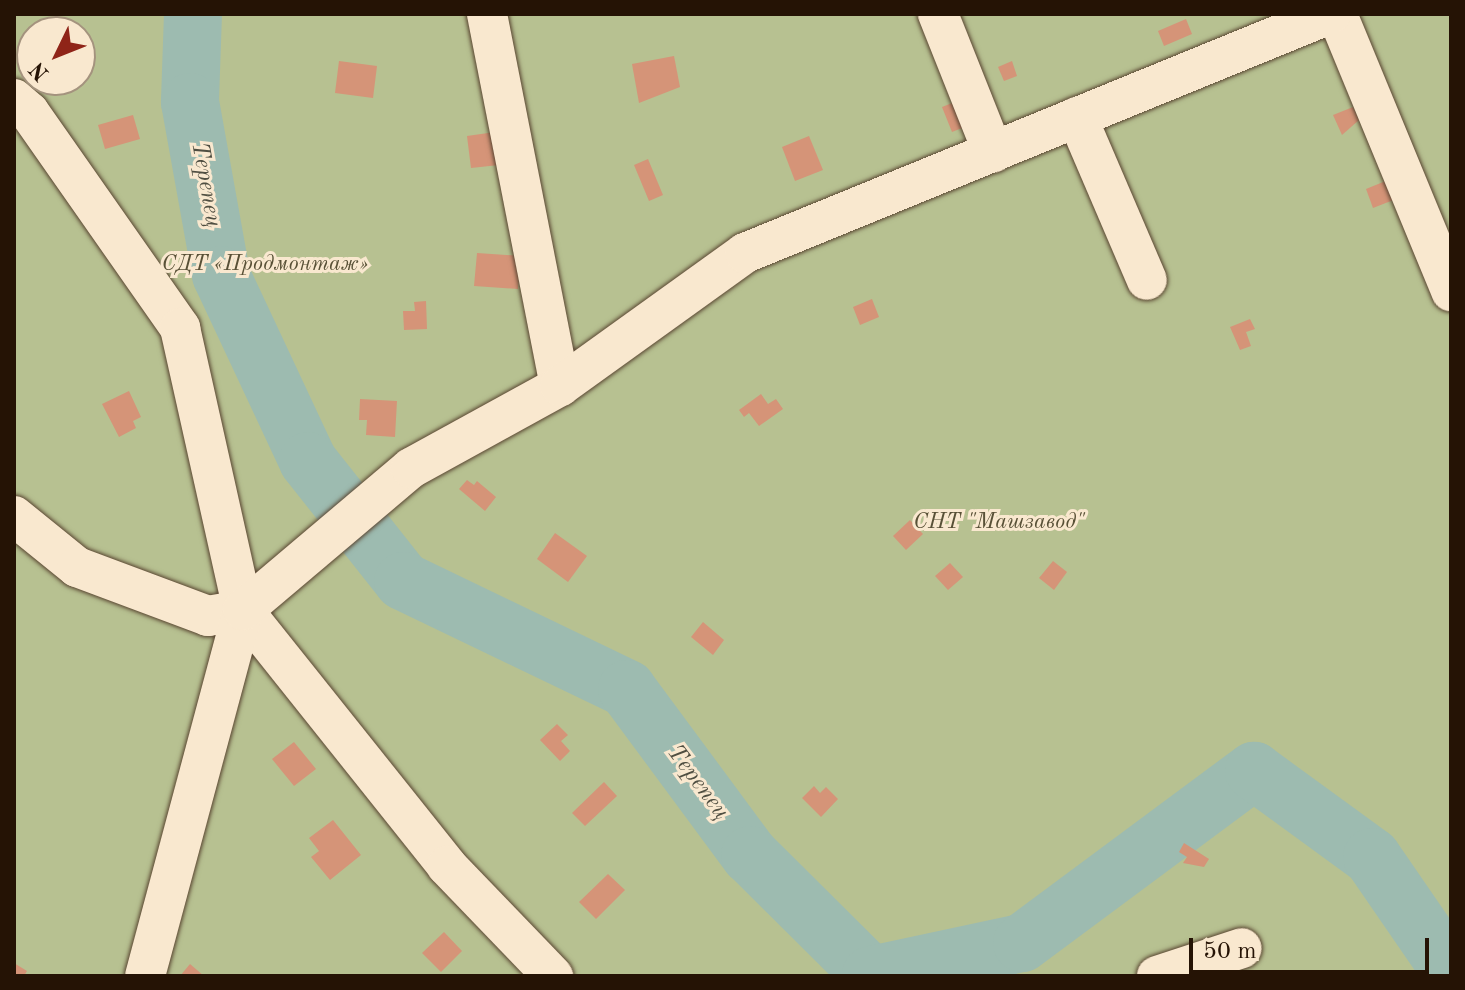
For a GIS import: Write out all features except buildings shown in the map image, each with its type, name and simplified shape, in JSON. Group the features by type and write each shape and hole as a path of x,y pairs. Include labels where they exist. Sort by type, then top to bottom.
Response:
{"lane":[{"path":"487,14 560,386"},
{"path":"938,14 993,152"},
{"path":"14,516 77,567 208,616 243,610 411,468 560,386 745,253 1330,14"},
{"path":"1337,14 1451,291"},
{"path":"14,99 29,112 180,328 243,610 447,866 553,976"},
{"path":"1077,117 1147,280"},
{"path":"145,976 243,610"},
{"path":"1157,976 1242,948"}],"green space":[{"name":"СНТ \"Машзавод\"","path":"14,14 1451,14 1451,976 14,976"}],"waterway":[{"name":"Терепец","path":"193,14 190,102 221,275 308,461 403,581 627,689 750,855 871,975 1022,943 1254,771 1372,857 1451,972"}],"park label":[{"name":"СДТ «Продмонтаж»","path":"265,265"}]}
